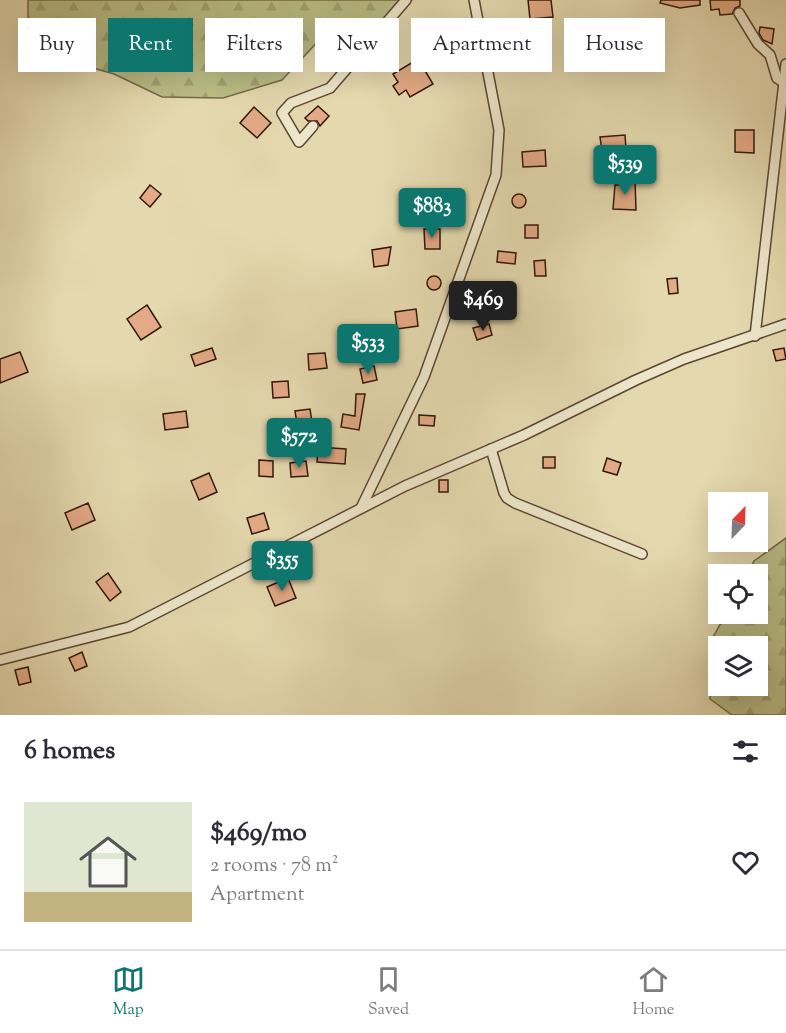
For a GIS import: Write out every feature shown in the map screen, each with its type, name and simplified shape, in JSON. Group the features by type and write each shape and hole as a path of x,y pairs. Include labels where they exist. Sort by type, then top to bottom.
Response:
{"street":[{"path":"313,126 299,142 282,113 291,103 330,88 406,0"},
{"path":"361,508 424,377 496,175 499,130 474,0"},
{"path":"739,13 758,44 770,55 777,78 783,82"},
{"path":"754,336 786,64"},
{"path":"0,660 129,627 405,486 491,449 665,368 786,324"},
{"path":"491,449 507,498 642,554"}],"green space":[{"path":"28,0 412,0 386,18 315,18 315,45 303,57 303,18 205,18 205,72 289,72 282,80 223,98 162,97 114,74 96,69 96,18 28,17"},
{"path":"786,538 786,715 732,715 710,699 710,696 768,696 768,636 714,636 720,624 768,624 768,564 752,564"}],"building":[{"path":"528,0 551,0 553,17 530,18"},
{"path":"661,0 700,0 700,5 680,8 660,3"},
{"path":"710,0 740,0 740,6 735,8 732,14 720,15 719,9 711,10"},
{"path":"760,27 774,29 772,44 763,40 759,33"},
{"path":"411,63 411,72 426,72 433,84 410,97 406,90 399,95 393,86 398,82 393,74"},
{"path":"318,106 329,116 320,126 317,121 308,121 305,118"},
{"path":"254,107 271,123 257,138 240,123"},
{"path":"735,130 754,130 754,153 735,152"},
{"path":"625,135 626,149 602,151 600,137"},
{"path":"545,150 546,166 523,167 522,152"},
{"path":"625,180 635,180 636,210 613,209 615,185 625,185"},
{"path":"150,185 161,194 150,207 140,198"},
{"path":"519,194 524,196 526,201 524,206 519,208 514,206 512,201 514,196"},
{"path":"525,225 538,225 538,238 525,238"},
{"path":"424,229 440,229 440,249 425,249"},
{"path":"391,247 388,265 374,267 372,250"},
{"path":"498,251 516,253 515,264 497,262"},
{"path":"545,260 546,276 535,276 534,261"},
{"path":"431,276 437,276 441,283 437,290 431,290 427,286 427,280"},
{"path":"677,278 678,293 669,294 667,279"},
{"path":"147,305 161,327 141,340 127,319"},
{"path":"416,309 418,326 397,329 395,312"},
{"path":"489,324 492,335 477,340 473,328"},
{"path":"212,348 216,359 195,366 191,355"},
{"path":"784,348 786,359 776,361 773,350"},
{"path":"20,352 28,372 0,383 0,359"},
{"path":"325,353 327,368 309,370 308,354"},
{"path":"374,366 377,380 363,383 360,369"},
{"path":"288,381 289,397 273,398 272,382"},
{"path":"356,394 365,394 359,430 341,427 343,414 355,416"},
{"path":"310,409 312,422 297,424 295,411"},
{"path":"186,411 188,427 165,430 163,414"},
{"path":"419,415 435,416 434,426 419,425"},
{"path":"318,447 346,449 345,464 317,462"},
{"path":"543,457 555,457 555,468 543,468"},
{"path":"607,458 621,463 617,475 603,471"},
{"path":"259,460 273,461 273,477 259,476"},
{"path":"306,461 308,476 291,477 290,463"},
{"path":"209,473 217,492 199,500 191,481"},
{"path":"439,480 448,480 448,492 439,492"},
{"path":"88,503 95,520 72,530 65,513"},
{"path":"264,513 269,529 252,534 247,518"},
{"path":"108,573 121,592 110,601 96,582"},
{"path":"288,578 296,598 275,606 267,587"},
{"path":"82,652 87,666 75,671 69,658"},
{"path":"28,667 31,682 19,685 15,670"}]}
